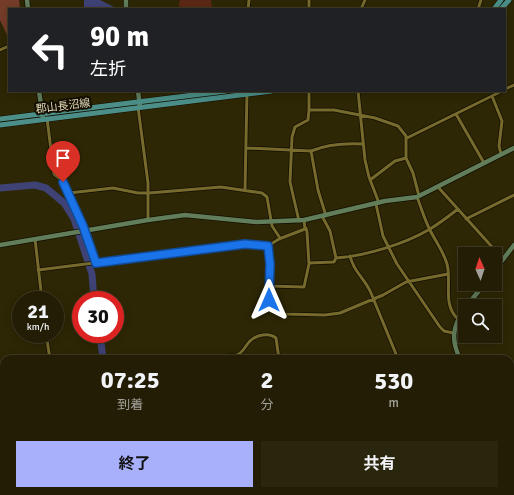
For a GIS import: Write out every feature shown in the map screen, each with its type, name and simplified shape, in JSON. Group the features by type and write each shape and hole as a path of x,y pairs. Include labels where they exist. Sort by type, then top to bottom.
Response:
{"main road":[{"path":"495,8 501,0"},
{"path":"502,8 509,0"},
{"name":"郡山長沼線","path":"139,105 220,92"},
{"name":"郡山長沼線","path":"0,125 44,117 247,92"},
{"name":"郡山長沼線","path":"0,119 44,117"}],"street":[{"path":"40,92 54,174 63,182 69,193 96,263"},
{"path":"138,92 148,193 148,220"},
{"path":"245,190 247,92"},
{"path":"269,286 304,287 309,263 308,232 302,221 290,184 291,151 295,127 308,120 309,92"},
{"path":"358,92 363,144 382,233 409,281 440,327 444,331 453,333"},
{"path":"406,138 492,96 496,92"},
{"path":"492,96 502,121 499,146 501,154"},
{"path":"309,110 334,110 379,119 398,126 406,138 406,158 414,173 418,196 430,229 440,245 447,264 449,301 453,313 458,319 453,333 454,345 458,355"},
{"path":"456,114 484,163"},
{"path":"247,148 311,151 320,147 346,143 363,144"},
{"path":"0,245 148,220 197,215 243,222 302,221 418,196 514,148"},
{"path":"311,151 324,216 330,231 336,258"},
{"path":"370,180 395,161 406,158"},
{"path":"69,193 113,188 138,193 215,187 245,190 262,194 267,197 271,222 280,238"},
{"path":"438,187 503,259 514,245"},
{"path":"466,219 514,195"},
{"path":"309,263 334,262 336,258 388,246 430,229 458,209"},
{"path":"38,270 245,244 268,246 280,238 306,228"},
{"path":"35,239 41,291"},
{"path":"268,246 270,264 270,303 278,311 285,314 335,314 373,300 409,281 448,274"},
{"path":"508,252 514,254"},
{"path":"350,256 354,269 363,278 396,355"},
{"path":"472,299 479,291"},
{"path":"237,355 240,354 250,340 259,336 269,335 276,338 278,355"},
{"path":"47,343 49,355"}],"shaded area":[{"path":"0,0 19,0 20,8 8,8 8,35 0,20"},
{"path":"180,0 211,0 212,8 178,8"}],"water":[{"path":"84,0 100,0 116,8 84,8"}],"waterway":[{"path":"0,188 35,185 46,188 64,203 74,219 92,274 93,291"},
{"path":"101,343 103,355"}],"route":[{"path":"63,182 66,184 96,263 245,244 268,246 270,264 269,300"}]}
